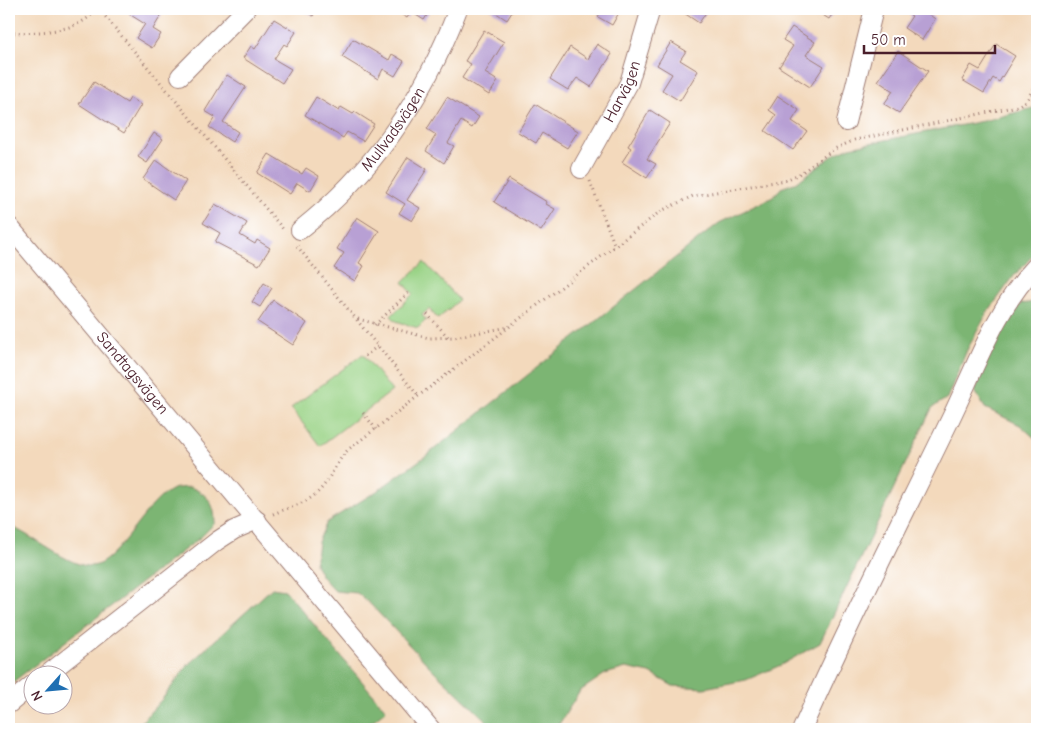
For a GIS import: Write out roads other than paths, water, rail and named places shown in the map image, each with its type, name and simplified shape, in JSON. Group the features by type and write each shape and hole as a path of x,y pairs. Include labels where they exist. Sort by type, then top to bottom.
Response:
{"street":[{"path":"180,76 246,9"},
{"name":"Mullvadsvägen","path":"293,234 327,209 350,186 399,126 426,81 458,9"},
{"name":"Harvägen","path":"580,169 629,83 652,9"},
{"path":"846,122 874,9"},
{"name":"Sandtagsvägen","path":"9,226 431,729"},
{"path":"802,729 847,627 954,412 981,348 1022,281 1037,265"},
{"path":"58,666 217,541 256,520"},
{"path":"9,704 22,693"}]}
